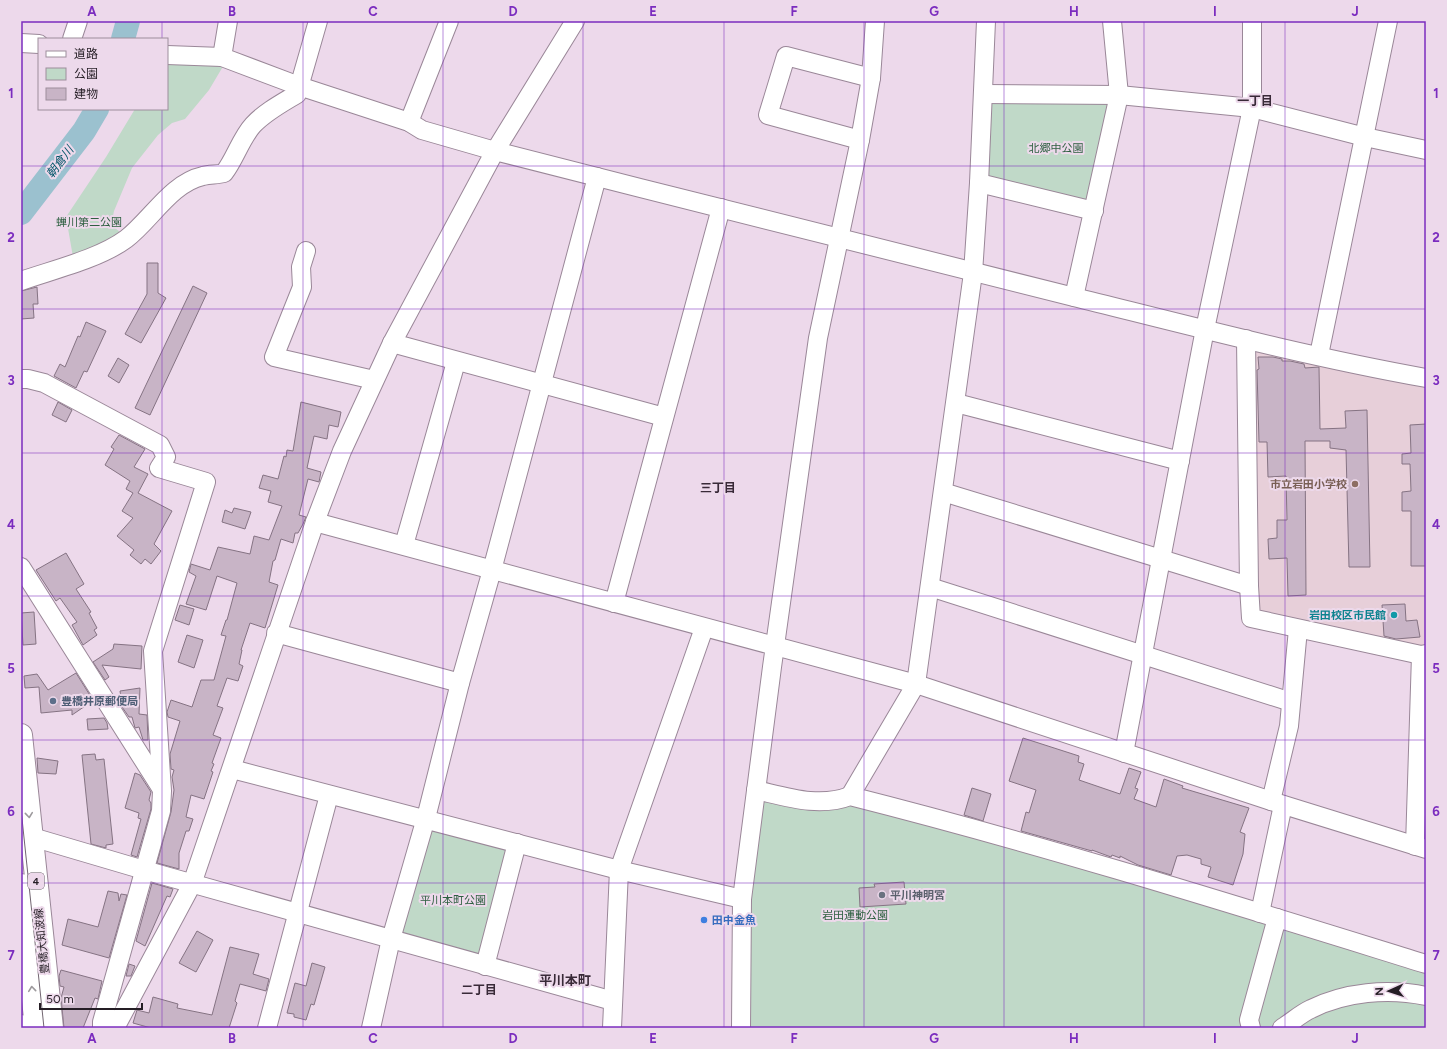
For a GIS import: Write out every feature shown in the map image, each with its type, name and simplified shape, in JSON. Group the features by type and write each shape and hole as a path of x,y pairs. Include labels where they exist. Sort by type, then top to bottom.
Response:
{"main road":[{"name":"豊橋大知波線","path":"21,735 32,837 37,1027"},
{"name":"豊橋大知波線","path":"21,885 37,1027"}],"street":[{"path":"72,38 78,21"},
{"path":"222,57 228,21"},
{"path":"21,282 99,253 125,239 152,215 175,190 202,176 224,174 234,161 245,137 253,125 268,112 297,94 298,86 318,21"},
{"path":"409,122 449,21"},
{"path":"115,1028 192,884 232,769 276,633 315,522 342,451 374,380 392,343 495,151 575,21"},
{"path":"741,1028 742,900 775,646 818,338 860,140 871,78 875,21"},
{"path":"756,790 808,802 841,800 850,796 916,684 973,273 979,183 986,21"},
{"path":"1074,297 1119,95 1112,21"},
{"path":"1124,753 1205,330 1252,108 1252,21"},
{"path":"1319,355 1388,21"},
{"path":"21,43 38,44"},
{"path":"168,56 222,57 298,86 409,122 422,130 495,151 973,273 1205,330 1372,368 1426,378"},
{"path":"860,140 768,114 786,56 871,78"},
{"path":"983,94 1119,95 1252,108 1365,137 1426,150"},
{"path":"371,1028 391,939 426,818 460,683 492,570 597,177"},
{"path":"979,183 1094,211"},
{"path":"614,603 721,208"},
{"path":"306,251 301,267 302,287 274,357 374,380"},
{"path":"315,522 916,684 1277,803 1420,848 1423,655 1251,618 1249,586 1246,339"},
{"path":"392,343 456,362 664,417"},
{"path":"404,545 456,362"},
{"path":"21,379 44,383 160,445 166,457 159,468 206,482 153,651 162,790 161,811 102,1022 102,1028"},
{"path":"956,403 1180,461"},
{"path":"943,492 1160,560 1249,586"},
{"path":"21,567 162,790"},
{"path":"930,588 1291,702"},
{"path":"612,1028 619,870 704,628"},
{"path":"1260,913 1289,726 1298,629"},
{"path":"276,633 460,683"},
{"path":"232,769 329,795 426,818 619,870 742,900"},
{"path":"267,1028 299,914 329,795"},
{"path":"850,796 947,821 1277,918 1426,964"},
{"path":"32,837 192,884 613,1001"},
{"path":"485,966 517,843"},
{"path":"1251,1028 1249,1020 1277,918"},
{"path":"1282,1028 1311,1009 1342,998 1376,992 1414,993 1426,996"}],"shaded area":[{"path":"1256,349 1426,385 1426,650 1256,612 1251,352"}],"green space":[{"name":"蝉川第二公園","path":"168,63 225,63 209,90 185,119 172,123 158,135 132,168 114,211 111,225 124,235 73,257 66,217 106,157 134,110 168,110"},
{"name":"北郷中公園","path":"988,99 1113,103 1091,204 986,178"},
{"name":"岩田運動公園","path":"756,790 841,800 1426,964 1426,1028 741,1028"},
{"name":"平川本町公園","path":"437,823 517,843 485,966 399,941 423,830"}],"building":[{"path":"147,263 158,263 158,293 166,298 141,343 125,334 147,294"},
{"path":"193,286 207,293 150,415 135,408"},
{"path":"37,287 38,304 33,304 34,318 21,319 21,291"},
{"path":"86,322 106,331 87,372 84,371 76,388 54,376 60,364 65,367 78,336 80,337"},
{"path":"1258,357 1273,357 1282,359 1282,361 1304,364 1305,368 1319,367 1320,429 1346,428 1345,411 1367,410 1370,567 1349,567 1346,450 1330,448 1330,441 1305,441 1306,595 1288,596 1287,558 1269,559 1268,539 1277,538 1277,520 1287,520 1286,476 1268,477 1267,442 1259,442"},
{"path":"118,358 129,365 119,383 108,376"},
{"path":"58,402 72,410 66,422 52,415"},
{"path":"301,402 341,412 338,427 329,425 327,439 314,436 307,468 321,472 319,482 308,479 299,515 306,517 298,533 295,533 293,543 281,539 275,560 273,561 269,582 278,585 265,628 250,623 241,650 239,664 243,666 238,681 227,678 217,706 223,708 213,735 221,738 212,763 214,764 211,771 213,772 204,799 191,795 186,817 193,819 189,831 186,831 179,853 179,869 157,863 171,812 174,790 172,777 174,770 171,769 170,754 180,721 168,717 167,712 171,700 192,707 201,680 214,680 226,636 221,635 227,620 237,583 217,576 206,610 186,604 196,576 189,572 191,564 210,570 218,547 250,554 254,536 269,540 282,506 268,502 271,491 259,488 263,475 278,479 287,450 293,451"},
{"path":"1426,424 1426,566 1411,566 1411,511 1402,511 1402,492 1411,491 1410,464 1402,464 1402,454 1411,453 1410,425"},
{"path":"119,435 145,449 134,467 148,474 138,493 172,511 154,544 161,551 151,564 145,559 141,564 130,555 134,550 117,536 133,518 122,511 133,493 126,489 130,481 105,465 114,449 111,447"},
{"path":"234,508 251,512 245,529 222,522 225,510 232,513"},
{"path":"66,553 84,584 76,589 91,612 89,613 97,628 94,630 97,635 83,645 72,625 77,622 60,598 56,601 36,570"},
{"name":"岩田校区市民館","path":"1405,604 1406,621 1417,620 1420,637 1396,639 1384,636 1382,605"},
{"path":"180,605 194,609 189,625 175,620"},
{"path":"34,612 36,644 23,645 21,613"},
{"path":"187,635 203,640 194,668 178,662"},
{"path":"114,644 142,646 141,669 102,665 109,677 105,680 93,662 113,649"},
{"path":"76,673 91,697 91,702 72,715 72,710 41,713 39,687 25,688 24,676 37,674 48,690"},
{"path":"140,688 139,714 147,715 148,740 143,740 139,727 135,728 132,717 129,717 122,707 120,691"},
{"path":"104,718 108,729 88,730 87,719"},
{"path":"1023,738 1079,756 1078,762 1084,764 1079,780 1120,794 1129,768 1141,772 1135,788 1138,789 1134,799 1156,807 1164,779 1183,786 1182,788 1249,808 1240,832 1245,834 1243,854 1233,885 1208,877 1211,867 1201,864 1201,859 1187,855 1177,856 1171,875 1138,865 1120,856 1120,858 1112,855 1111,857 1092,850 1021,831 1026,812 1029,813 1036,790 1009,781"},
{"path":"95,754 96,760 104,759 113,844 106,845 106,848 91,844 82,755"},
{"path":"37,758 58,761 56,774 38,773"},
{"path":"135,773 140,775 151,792 149,800 151,803 151,809 137,857 131,855 141,819 138,818 139,813 125,808"},
{"path":"972,788 991,794 983,821 964,815"},
{"name":"平川神明宮","path":"904,882 906,904 860,907 859,888 875,887 874,884"},
{"path":"152,883 173,889 170,897 167,896 145,946 136,941"},
{"path":"108,891 118,893 119,901 121,894 127,895 109,958 62,945 68,919 98,927"},
{"path":"197,931 213,940 196,972 179,963"},
{"path":"230,947 259,954 253,974 269,979 266,991 240,984 235,1001 237,1003 229,1028 151,1028 133,1023 137,1010 149,1013 153,997 178,1004 177,1008 212,1015"},
{"path":"312,963 325,967 314,1005 311,1004 306,1020 294,1017 294,1014 287,1013 295,983 306,986"},
{"path":"129,964 135,966 131,976 126,976"},
{"path":"61,970 102,981 98,999 95,998 83,1028 64,1028 61,998 64,987 60,986 59,976"}],"waterway":[{"name":"朝倉川","path":"123,38 128,21"},
{"name":"朝倉川","path":"21,213 84,131 96,110"}],"tram line":[{"path":"21,809 44,1028"}],"place":[{"name":"市立岩田小学校","path":"1355,484"},
{"name":"岩田校区市民館","path":"1394,615"},
{"name":"豊橋井原郵便局","path":"53,701"},
{"name":"平川神明宮","path":"882,895"},
{"name":"田中金魚","path":"704,920"}],"district":[{"name":"一丁目","path":"1255,101"},
{"name":"三丁目","path":"718,488"},
{"name":"平川本町","path":"565,980"},
{"name":"二丁目","path":"479,990"}]}
